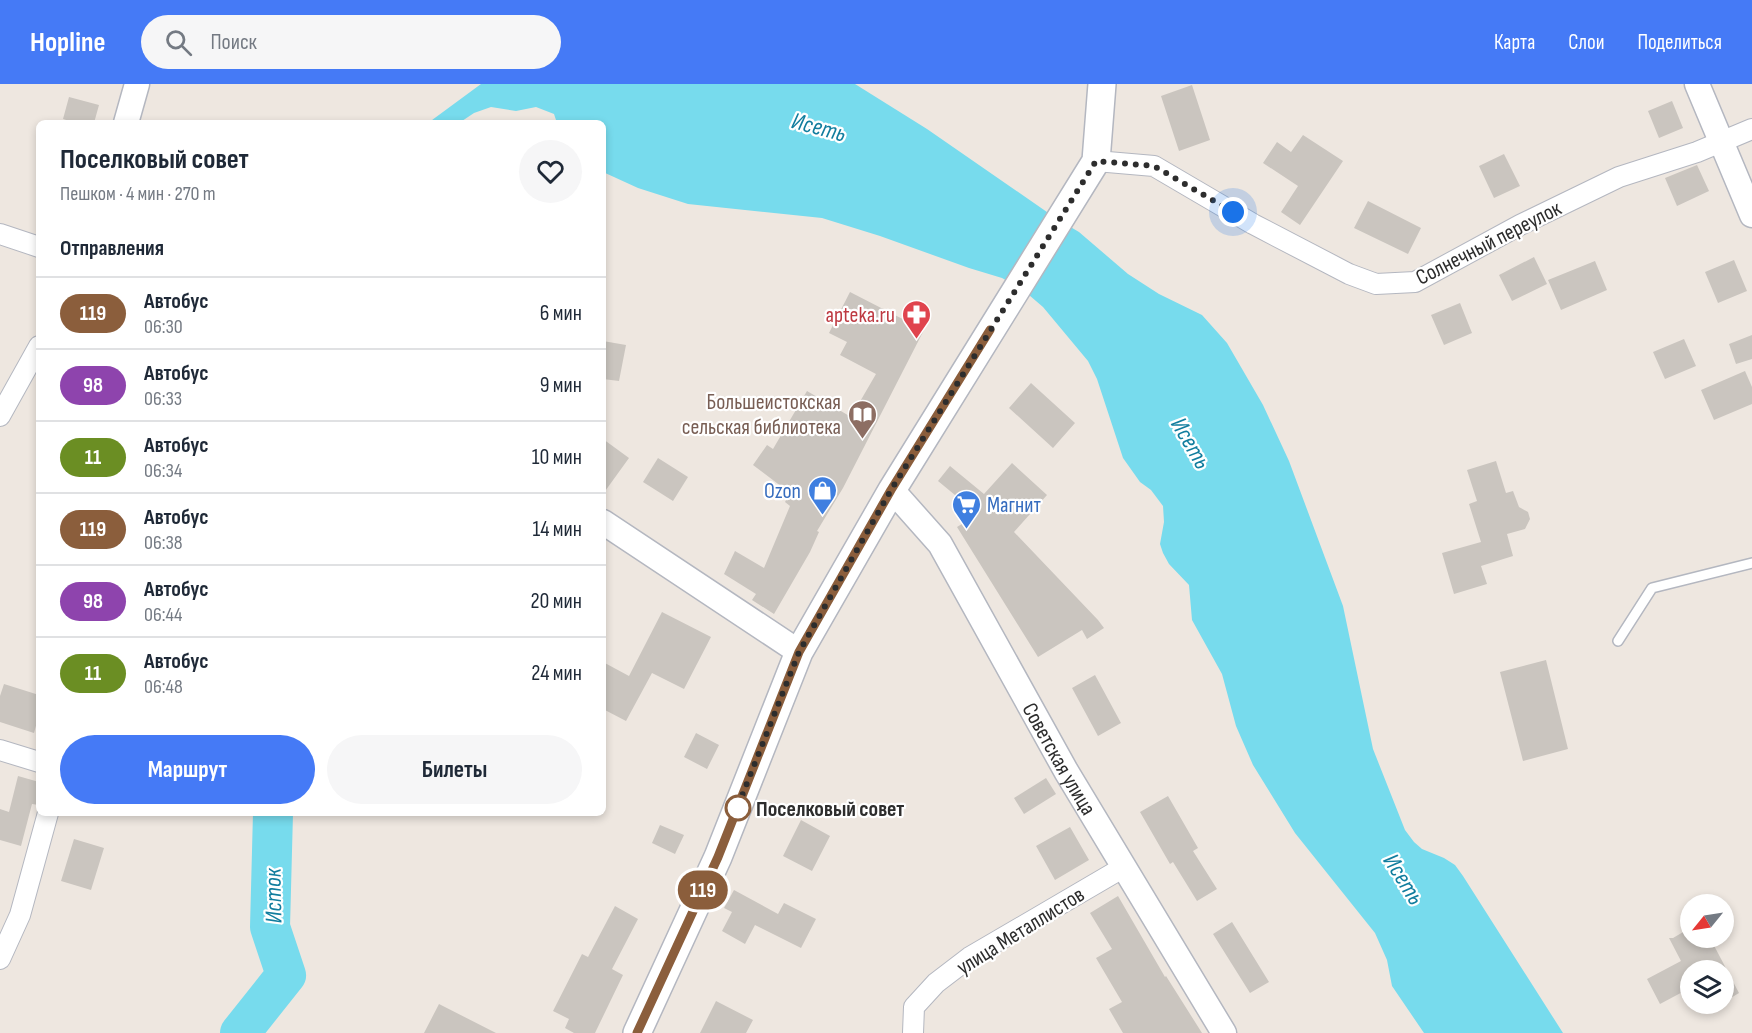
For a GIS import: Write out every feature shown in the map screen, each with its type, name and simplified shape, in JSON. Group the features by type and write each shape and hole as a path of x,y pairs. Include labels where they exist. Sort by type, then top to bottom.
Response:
{"main road":[{"path":"637,1033 718,857 799,652 891,490 1090,171 1102,84"}],"street":[{"path":"127,120 137,84"},
{"path":"1697,84 1752,216"},
{"name":"Солнечный переулок","path":"1090,171 1154,166 1253,224 1349,274 1376,284 1415,282 1520,225 1619,177 1697,152 1752,129"},
{"path":"0,234 36,246"},
{"path":"0,416 36,351"},
{"name":"Советская улица","path":"891,490 940,544 1066,771 1224,1033"},
{"path":"606,524 799,652"},
{"path":"0,750 36,761"},
{"path":"0,959 20,915 47,816"},
{"name":"улица Металлистов","path":"913,1033 915,1007 936,983 970,957 1124,867"}],"lane":[{"path":"1618,641 1652,588 1752,562"}],"water":[{"name":"Исеть","path":"481,84 855,84 927,129 1079,232 1128,274 1159,294 1202,315 1227,343 1263,405 1289,461 1343,606 1373,749 1405,830 1422,849 1455,865 1563,1033 1424,1033 1392,986 1387,960 1375,933 1295,833 1253,765 1236,726 1222,674 1192,620 1189,585 1169,564 1163,553 1160,544 1164,522 1163,506 1151,490 1140,482 1123,458 1097,379 1088,361 1043,307 1022,289 1002,278 822,218 688,204 638,188 606,173 606,120 556,120 554,114 536,107 516,111 491,107 474,113 464,120 432,120"}],"building":[{"path":"1192,85 1210,140 1179,151 1161,96"},
{"path":"69,97 99,105 95,120 63,119"},
{"path":"1672,101 1683,128 1659,138 1648,111"},
{"path":"1303,135 1343,161 1300,225 1281,212 1298,186 1263,163 1277,142 1291,152"},
{"path":"1504,154 1520,186 1494,198 1479,166"},
{"path":"1697,165 1709,191 1677,206 1665,178"},
{"path":"1368,201 1421,228 1408,254 1354,228"},
{"path":"1534,257 1547,284 1512,301 1499,275"},
{"path":"1734,260 1747,291 1718,303 1705,272"},
{"path":"1595,261 1607,290 1561,310 1548,280"},
{"path":"850,292 924,330 843,488 817,531 819,532 810,552 774,614 752,600 756,594 724,574 735,551 764,568 790,506 785,502 790,493 753,465 767,445 773,449 807,391 851,417 876,374 840,355 847,342 829,333"},
{"path":"1460,303 1472,333 1444,345 1431,315"},
{"path":"1752,335 1752,359 1736,364 1729,344"},
{"path":"1684,339 1696,366 1665,379 1653,352"},
{"path":"606,342 626,345 619,381 606,379"},
{"path":"1745,371 1752,387 1752,404 1714,420 1701,390"},
{"path":"1031,383 1075,423 1053,448 1009,408"},
{"path":"606,441 629,458 606,490"},
{"path":"658,458 688,477 673,501 643,482"},
{"path":"1496,461 1506,493 1513,491 1519,507 1528,512 1530,519 1525,529 1507,534 1513,556 1481,566 1487,584 1454,594 1442,553 1481,542 1469,504 1477,501 1467,470"},
{"path":"1012,463 1047,495 1014,532 1104,628 1087,639 1082,630 1038,657 957,527 978,514 938,481 950,466 984,494"},
{"path":"662,612 711,637 684,689 652,673 626,721 606,711 606,664 629,676"},
{"path":"1546,660 1568,749 1523,761 1500,672"},
{"path":"1095,675 1121,723 1098,736 1072,688"},
{"path":"4,684 36,694 34,733 0,722 0,696"},
{"path":"696,733 719,745 707,769 684,757"},
{"path":"18,776 36,781 36,805 32,804 21,846 0,840 0,809 9,812"},
{"path":"1046,778 1056,794 1024,814 1014,798"},
{"path":"1168,796 1198,848 1193,851 1217,889 1197,901 1173,862 1170,864 1140,812"},
{"path":"801,820 830,836 812,871 783,856"},
{"path":"660,825 684,835 675,854 652,843"},
{"path":"1070,827 1089,860 1055,880 1036,846"},
{"path":"74,839 104,848 91,890 61,881"},
{"path":"734,890 778,914 784,903 816,919 801,948 755,925 745,944 722,931 732,912 724,908"},
{"path":"1118,896 1165,977 1202,1033 1123,1033 1109,1009 1122,1002 1096,958 1112,949 1090,913"},
{"path":"615,906 638,919 612,969 623,975 595,1033 574,1033 565,1028 569,1019 553,1011 582,954 588,957"},
{"path":"1232,922 1269,982 1250,993 1213,934"},
{"path":"1680,934 1680,948 1715,948 1722,960 1680,960 1669,938"},
{"path":"1680,962 1680,993 1660,1004 1647,979"},
{"path":"1734,984 1739,993 1734,996"},
{"path":"716,1001 753,1020 746,1033 700,1033"},
{"path":"439,1004 496,1033 424,1033"}],"waterway":[{"name":"Исток","path":"240,1033 286,975 270,927 273,816"}],"bus line":[{"name":"119","path":"637,1033 718,857 799,652 891,490 990,330"}],"place":[{"name":"apteka.ru","path":"916,340"},
{"name":"Большеистокская сельская библиотека","path":"862,440"},
{"name":"Ozon","path":"822,516"},
{"name":"Магнит","path":"966,530"},
{"name":"Поселковый совет","path":"738,808"}],"route":[{"path":"738,808 734,816 799,652 891,490 1096,161 1154,166 1233,212"}]}
